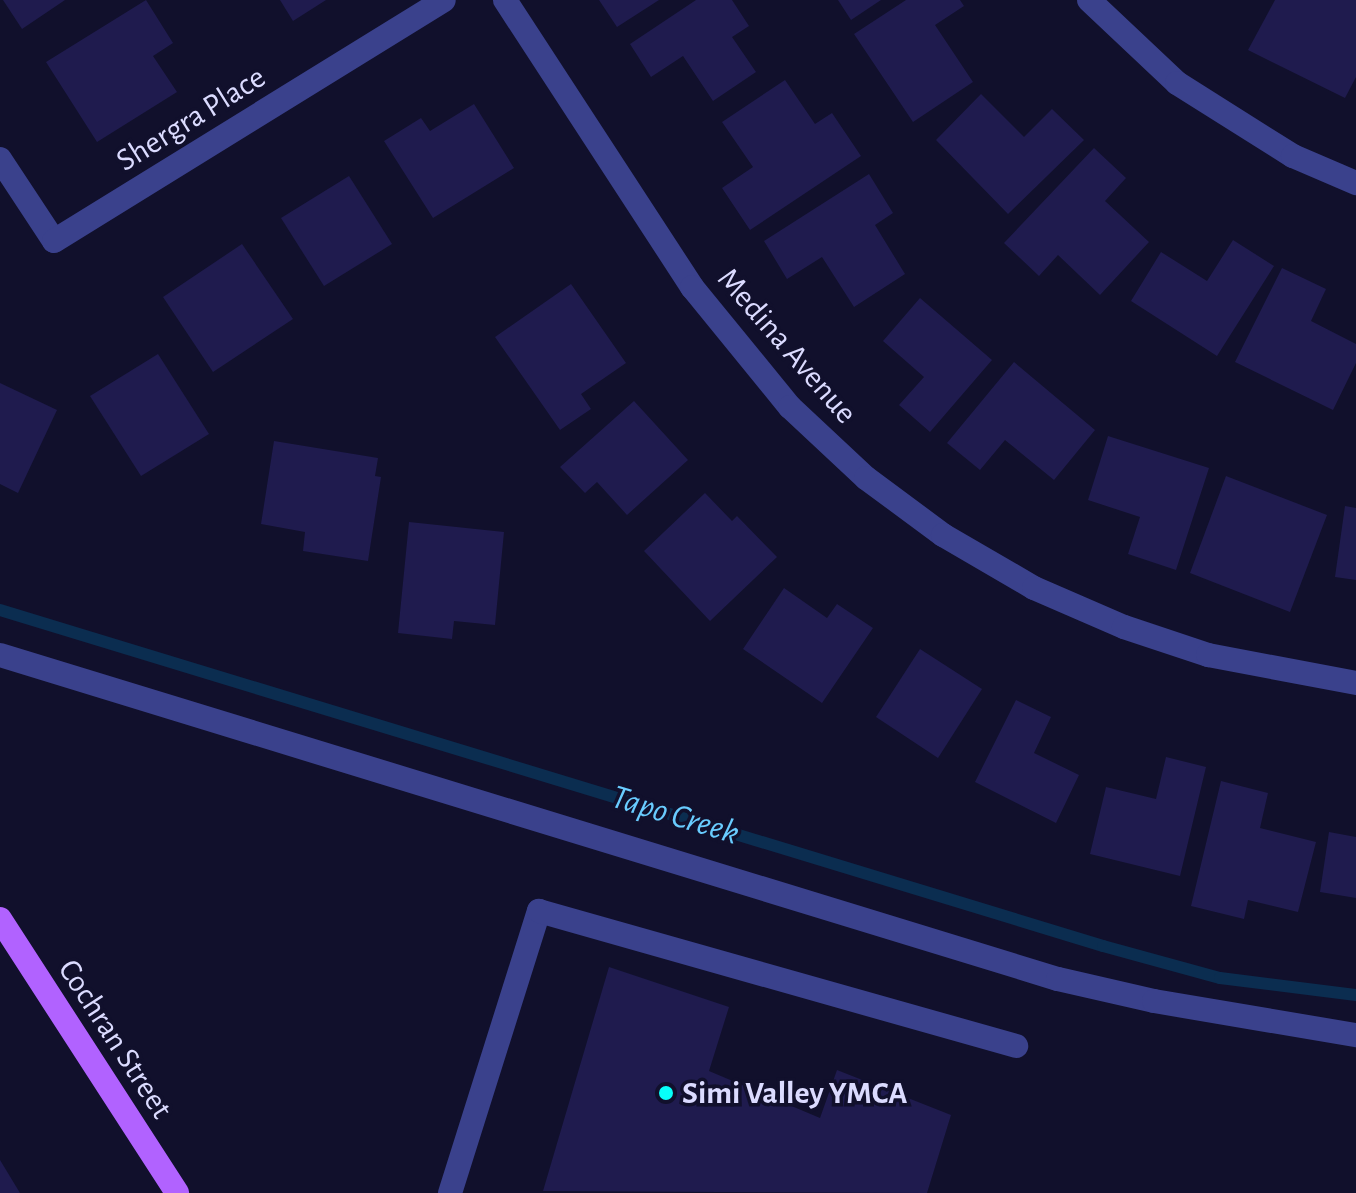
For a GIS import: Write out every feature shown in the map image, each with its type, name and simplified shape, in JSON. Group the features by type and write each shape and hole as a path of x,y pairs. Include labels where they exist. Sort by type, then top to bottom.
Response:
{"main road":[{"name":"Cochran Street","path":"0,919 177,1193"}],"street":[{"name":"Shergra Place","path":"0,159 54,241 444,0"},
{"name":"Medina Avenue","path":"505,0 692,287 790,407 866,478 943,535 1021,580 1124,627 1208,655 1356,683"},
{"path":"1089,0 1177,83 1293,156 1356,183"},
{"path":"0,655 1058,979 1154,1001 1356,1035"},
{"path":"450,1193 539,911 1016,1046"}],"building":[{"path":"3,0 65,0 22,29"},
{"path":"146,0 173,43 153,56 177,92 97,142 46,62"},
{"path":"280,0 326,0 293,21"},
{"path":"599,0 659,0 617,27"},
{"path":"696,0 732,0 749,26 732,37 756,72 713,101 683,56 651,77 630,44"},
{"path":"838,0 881,0 851,20"},
{"path":"906,0 960,0 964,6 935,25 973,82 913,122 854,34"},
{"path":"1275,0 1356,0 1356,77 1345,98 1248,50"},
{"path":"785,80 815,124 832,113 861,156 750,230 722,188 753,167 722,122"},
{"path":"981,94 1024,137 1052,109 1084,140 1008,214 936,140"},
{"path":"474,104 514,168 433,218 384,141 421,118 430,131"},
{"path":"1094,148 1126,178 1105,201 1149,242 1100,295 1058,255 1039,276 1004,243"},
{"path":"869,174 893,213 875,225 905,274 854,307 822,257 787,279 764,241"},
{"path":"349,176 392,244 324,286 281,218"},
{"path":"1233,240 1274,266 1217,356 1131,301 1161,252 1207,281"},
{"path":"242,244 293,319 213,372 163,297"},
{"path":"1282,268 1326,289 1311,321 1356,344 1356,363 1333,410 1235,362"},
{"path":"571,284 626,363 581,394 591,409 560,430 495,337"},
{"path":"920,298 992,360 930,432 899,405 924,377 883,341"},
{"path":"158,354 209,434 141,476 90,396"},
{"path":"1014,362 1095,430 1054,480 1005,440 980,470 947,443"},
{"path":"0,383 57,410 18,493 0,484"},
{"path":"634,401 688,460 627,515 597,482 585,493 560,467"},
{"path":"1108,436 1209,468 1176,570 1128,554 1140,517 1088,500"},
{"path":"274,441 378,458 375,476 381,477 368,561 303,551 305,532 261,524"},
{"path":"1226,476 1327,515 1290,612 1190,573"},
{"path":"705,493 732,521 737,516 777,557 710,621 644,551"},
{"path":"1345,506 1356,508 1356,580 1335,577"},
{"path":"409,522 504,532 495,625 454,621 452,639 398,633"},
{"path":"784,588 827,618 837,604 873,628 822,703 743,649"},
{"path":"920,649 982,689 938,758 876,717"},
{"path":"1016,700 1051,717 1034,753 1079,775 1056,823 975,782"},
{"path":"1166,757 1206,767 1180,876 1090,854 1106,787 1156,799"},
{"path":"1221,781 1268,793 1260,828 1316,842 1298,912 1248,900 1244,919 1191,906"},
{"path":"1329,832 1356,837 1356,898 1320,892"},
{"name":"Simi Valley YMCA","path":"609,967 729,1007 709,1071 820,1118 837,1070 951,1115 927,1193 543,1191"},
{"path":"0,1160 20,1193 0,1193"}],"waterway":[{"name":"Tapo Creek","path":"0,610 1103,946 1220,978 1356,995"}],"place":[{"name":"Simi Valley YMCA","path":"666,1093"}]}
